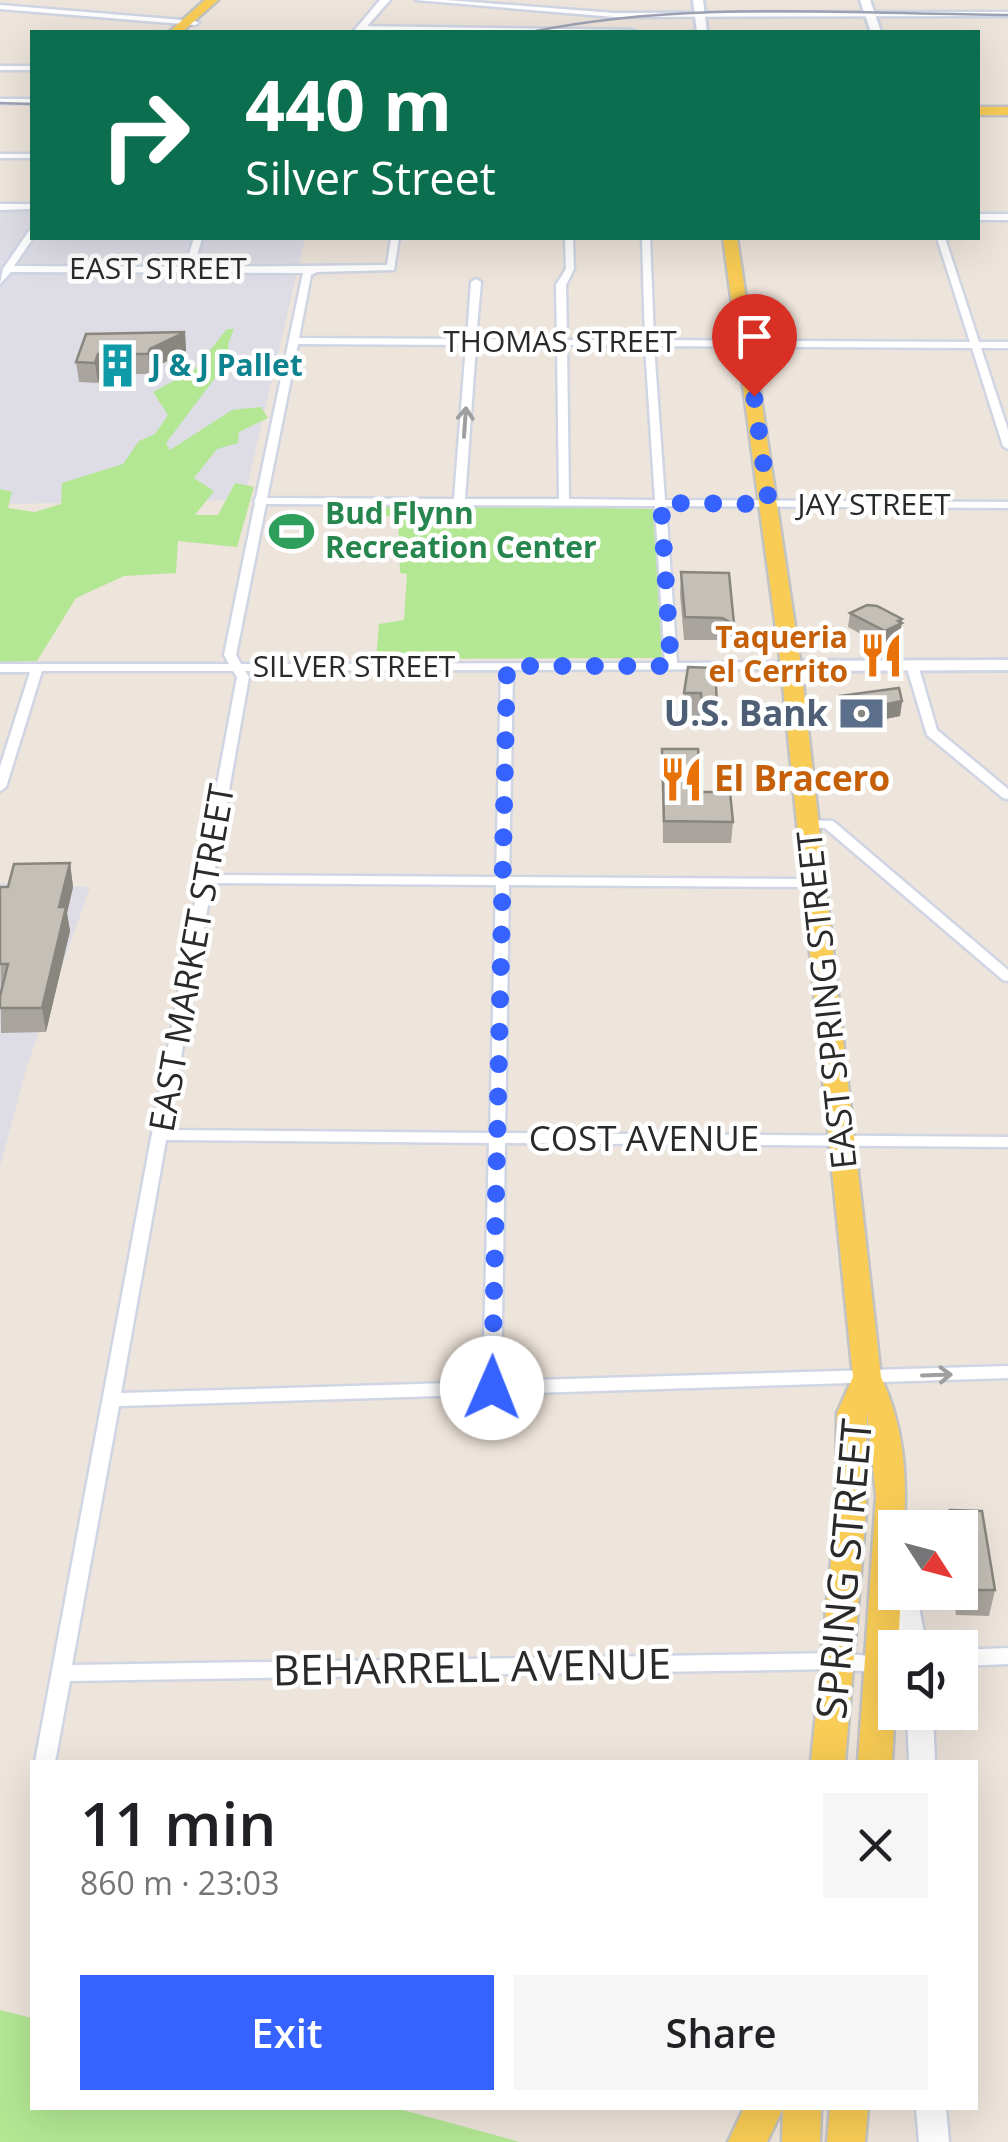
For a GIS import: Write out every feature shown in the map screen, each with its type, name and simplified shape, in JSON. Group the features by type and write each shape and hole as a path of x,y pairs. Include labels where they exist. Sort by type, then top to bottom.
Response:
{"main road":[{"path":"188,26 212,0"},
{"path":"188,26 220,0"},
{"path":"865,0 875,30"},
{"path":"980,111 1008,111"},
{"name":"EAST SPRING STREET","path":"730,240 791,666 867,1377 884,1416 891,1510"},
{"name":"SILVER STREET","path":"791,666 1008,665"},
{"name":"SPRING STREET","path":"828,1760 850,1511 852,1413 867,1377"},
{"name":"EAST SPRING STREET","path":"875,1760 878,1720"},
{"path":"746,2142 763,2110"},
{"path":"801,2142 802,2110"},
{"path":"846,2142 849,2110"}],"street":[{"path":"358,30 386,0"},
{"path":"419,0 632,13 698,6 1008,14"},
{"path":"534,9 542,0"},
{"path":"1,3 188,26"},
{"path":"632,13 632,30"},
{"path":"0,68 30,68"},
{"path":"0,104 30,104"},
{"path":"0,156 30,156"},
{"path":"0,207 30,208"},
{"path":"980,217 1008,217"},
{"path":"0,281 30,236"},
{"path":"189,269 197,240"},
{"path":"309,270 391,268 395,240"},
{"path":"564,502 561,285 570,269 569,240"},
{"path":"646,240 671,666"},
{"path":"942,240 1008,446"},
{"name":"EAST STREET","path":"8,270 309,270"},
{"name":"EAST MARKET STREET","path":"45,1760 243,677 230,656 309,270"},
{"path":"459,502 476,282"},
{"name":"THOMAS STREET","path":"293,341 1008,345"},
{"name":"JAY STREET","path":"259,500 1008,505"},
{"path":"912,665 931,732 1008,795"},
{"path":"492,1388 507,666"},
{"name":"SILVER STREET","path":"0,668 791,666"},
{"path":"0,787 37,668"},
{"path":"807,824 830,826 1008,978"},
{"path":"206,879 813,883"},
{"name":"COST AVENUE","path":"160,1135 1008,1142"},
{"path":"111,1400 1008,1372"},
{"path":"978,1657 1008,1656"},
{"name":"BEHARRELL AVENUE","path":"62,1673 837,1661 878,1665"},
{"path":"921,1730 922,1760"},
{"path":"931,2110 934,2142"}],"shaded area":[{"path":"0,212 30,212 30,240 305,240 244,500 0,504"},
{"path":"0,883 90,887 27,1066 0,1167"}],"green space":[{"path":"227,329 234,329 228,344 230,358 166,443 170,450 232,410 261,407 268,418 239,432 238,443 217,449 194,478 214,491 195,515 218,515 235,483 254,487 237,547 178,541 176,573 124,576 76,598 37,661 0,662 0,489 12,492 8,508 35,512 61,504 62,483 123,464 139,441 155,434 168,415 153,392 194,370"},
{"path":"385,504 654,509 662,658 376,659 379,624 404,620 407,574 400,573 398,517 384,516"},
{"path":"0,2010 30,2018 30,2110 403,2110 520,2142 0,2142"}],"building":[{"path":"185,332 150,349 148,354 98,354 95,363 76,362 86,334"},
{"path":"681,572 729,573 734,624 722,618 685,617"},
{"path":"867,605 877,606 902,619 898,621 902,623 885,631 850,613"},
{"path":"688,667 715,668 717,705 702,705 701,693 684,693"},
{"path":"899,688 902,701 853,711 840,696"},
{"path":"662,749 698,749 702,792 730,792 733,822 664,821"},
{"path":"70,863 59,907 66,907 42,1008 0,1008 8,964 0,964 0,887 8,887 14,864"},
{"path":"978,1511 982,1511 995,1590 978,1590"}],"railway":[{"path":"543,30 709,12 1008,15"},
{"path":"0,103 30,104"}],"place":[{"name":"J & J Pallet","path":"118,366"},
{"name":"Bud Flynn Recreation Center","path":"292,531"},
{"name":"Taqueria el Cerrito","path":"881,655"},
{"name":"U.S. Bank","path":"861,714"},
{"name":"El Bracero","path":"681,779"}],"route":[{"path":"492,1388 507,666 671,666 661,503 769,504 754,396"}]}
